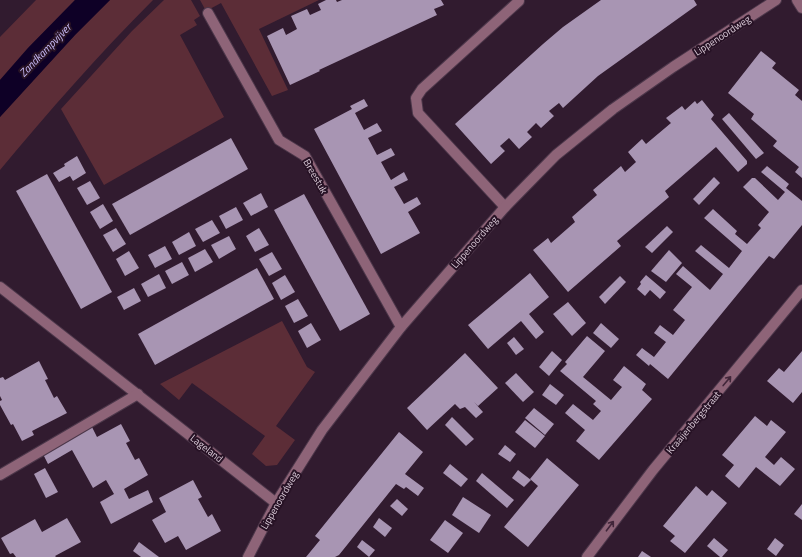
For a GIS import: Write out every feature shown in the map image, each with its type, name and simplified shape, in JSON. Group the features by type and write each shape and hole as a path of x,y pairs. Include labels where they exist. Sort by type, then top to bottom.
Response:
{"street":[{"name":"Lippenoordweg","path":"248,557 276,502 322,430 401,327 505,207 556,155 613,109 672,67 776,0"},
{"path":"797,0 802,8"},
{"path":"505,207 418,113 416,98 422,89 519,2"},
{"name":"Breestuk","path":"208,13 279,140 305,156 401,327"},
{"name":"Lageland","path":"0,287 276,502"},
{"name":"Kraaijenbergstraat","path":"587,557 653,470 802,290"},
{"path":"0,475 138,394"}],"shaded area":[{"path":"36,0 75,0 28,48 0,80 0,37"},
{"path":"110,0 153,0 75,83 0,170 0,117 75,35"},
{"path":"164,0 191,0 200,16 194,20 197,25 180,35 224,117 104,185 61,109 132,31"},
{"path":"200,0 319,0 259,29 288,90 272,96 221,3 206,11"},
{"path":"282,321 307,367 315,372 276,426 295,440 277,465 266,466 252,454 265,436 192,383 179,400 160,384"}],"water":[{"name":"Zandkampvijver","path":"75,0 110,0 75,35 0,117 0,80 28,48"}],"building":[{"path":"326,0 336,0 337,2 342,0 441,0 444,5 434,9 437,15 290,85 267,36 283,28 286,35 297,29 291,16 307,9 310,15 321,10 318,4"},
{"path":"601,0 694,0 697,5 598,76 563,108 559,103 549,111 554,116 541,128 536,123 527,132 532,137 519,149 509,138 500,146 505,151 491,164 455,124 563,27"},
{"path":"761,51 776,63 772,68 799,90 795,95 802,101 802,178 795,172 799,167 773,146 777,141 751,119 754,114 728,93"},
{"path":"364,99 368,106 355,113 364,130 377,123 382,131 368,138 377,155 391,148 395,155 381,162 391,180 404,172 408,180 394,187 404,204 417,197 421,204 408,212 420,233 381,254 314,129 352,109 350,106"},
{"path":"702,100 714,115 711,119 747,161 747,164 738,172 716,147 665,191 669,197 617,241 621,246 568,292 533,250 548,238 551,243 575,222 572,217 597,195 593,190 621,166 625,172 636,162 628,152 642,139 646,144 671,123 666,118 682,106 685,110 695,101 697,104"},
{"path":"729,113 764,153 756,159 722,119"},
{"path":"231,138 248,169 130,235 112,204"},
{"path":"77,156 86,173 73,181 70,176 59,182 53,173 65,166 64,164"},
{"path":"767,166 789,184 786,188 802,201 802,225 774,259 769,256 668,379 636,355 642,348 654,357 666,342 654,333 660,325 673,335 685,320 673,310 692,287 676,274 683,266 710,290 723,274 695,251 701,245 729,268 742,251 704,218 713,209 737,231 735,234 747,244 761,228 758,225 769,212 743,187 752,178 755,178 778,200 785,192 761,172"},
{"path":"47,174 112,292 81,309 16,191"},
{"path":"714,177 720,183 699,205 693,199"},
{"path":"90,181 100,198 87,205 77,188"},
{"path":"261,193 268,207 251,216 243,203"},
{"path":"304,194 370,314 340,331 274,210"},
{"path":"103,204 113,221 100,229 90,212"},
{"path":"236,207 243,220 226,229 219,216"},
{"path":"212,220 220,233 203,242 195,229"},
{"path":"667,226 673,232 652,253 645,247"},
{"path":"116,228 126,244 113,252 103,235"},
{"path":"259,228 269,245 255,252 246,236"},
{"path":"189,232 196,246 179,255 172,242"},
{"path":"229,236 236,249 219,259 211,245"},
{"path":"165,246 172,259 155,268 148,255"},
{"path":"205,249 213,262 195,272 188,258"},
{"path":"669,250 682,263 666,282 651,271"},
{"path":"129,251 139,268 125,276 116,259"},
{"path":"272,252 282,269 269,276 259,259"},
{"path":"182,262 189,275 172,284 165,271"},
{"path":"257,268 274,299 155,365 138,334"},
{"path":"530,273 549,297 529,314 544,332 536,339 521,321 488,349 468,325"},
{"path":"159,274 166,288 148,297 141,284"},
{"path":"285,275 295,292 281,300 272,283"},
{"path":"646,275 666,292 660,299 650,290 645,296 637,289 641,284 640,282"},
{"path":"620,276 626,282 605,304 599,297"},
{"path":"134,288 141,301 124,310 117,297"},
{"path":"298,299 308,316 294,323 285,306"},
{"path":"568,302 586,323 572,336 553,314"},
{"path":"311,323 321,340 307,348 298,331"},
{"path":"601,323 619,339 611,348 593,333"},
{"path":"587,336 605,351 583,377 611,400 622,387 613,380 624,366 646,384 642,390 652,399 599,460 576,441 585,430 565,413 573,404 593,420 601,411 593,404 596,401 560,371 567,364 565,362"},
{"path":"514,337 524,349 516,355 507,343"},
{"path":"552,351 562,360 549,376 539,367"},
{"path":"802,351 802,392 793,403 767,381 779,368 784,372"},
{"path":"465,353 498,388 478,406 474,402 483,412 476,418 465,407 460,409 455,404 427,430 407,408"},
{"path":"39,361 48,379 45,380 54,398 57,396 67,413 32,431 34,435 22,441 0,405 0,401 2,400 0,396 0,378 3,377 5,380"},
{"path":"516,373 534,392 523,402 505,383"},
{"path":"550,384 564,395 556,405 542,395"},
{"path":"534,408 554,424 545,435 525,418"},
{"path":"755,416 767,426 771,420 786,432 765,457 774,465 781,457 795,469 780,486 756,467 739,488 725,476 734,465 722,455"},
{"path":"452,417 474,439 466,446 445,425"},
{"path":"525,420 545,436 535,448 515,432"},
{"path":"121,424 130,441 126,443 135,460 139,458 148,475 124,489 129,499 148,490 153,502 111,524 100,502 114,494 106,480 93,488 72,450 48,464 42,452 91,425 97,437"},
{"path":"399,432 423,452 405,474 424,488 418,496 406,487 404,489 396,484 339,555 335,557 306,557 320,540 315,536"},
{"path":"505,445 516,454 510,462 498,454"},
{"path":"547,458 579,485 528,547 504,527 538,486 530,479"},
{"path":"450,464 468,479 461,487 443,473"},
{"path":"45,468 58,492 46,498 34,474"},
{"path":"518,470 531,480 524,487 512,478"},
{"path":"482,473 514,500 507,508 476,481"},
{"path":"193,480 202,497 198,499 208,517 212,514 221,531 186,550 178,536 165,543 152,520 166,512 159,498"},
{"path":"696,486 707,496 712,490 727,503 685,553 670,541 675,536 663,526"},
{"path":"463,497 491,515 479,533 452,515"},
{"path":"397,499 408,509 402,516 390,506"},
{"path":"802,504 802,520 794,514"},
{"path":"67,518 81,542 55,556 56,557 16,557 13,553 10,554 1,538 35,519 42,532"},
{"path":"379,518 392,528 385,537 373,527"},
{"path":"445,520 463,533 448,553 430,540"},
{"path":"714,538 728,550 722,557 707,546"},
{"path":"775,538 784,545 776,556 767,549"},
{"path":"362,540 375,550 369,557 357,547"},
{"path":"139,542 159,557 141,557 133,551"},
{"path":"642,551 651,557 638,557"}]}
